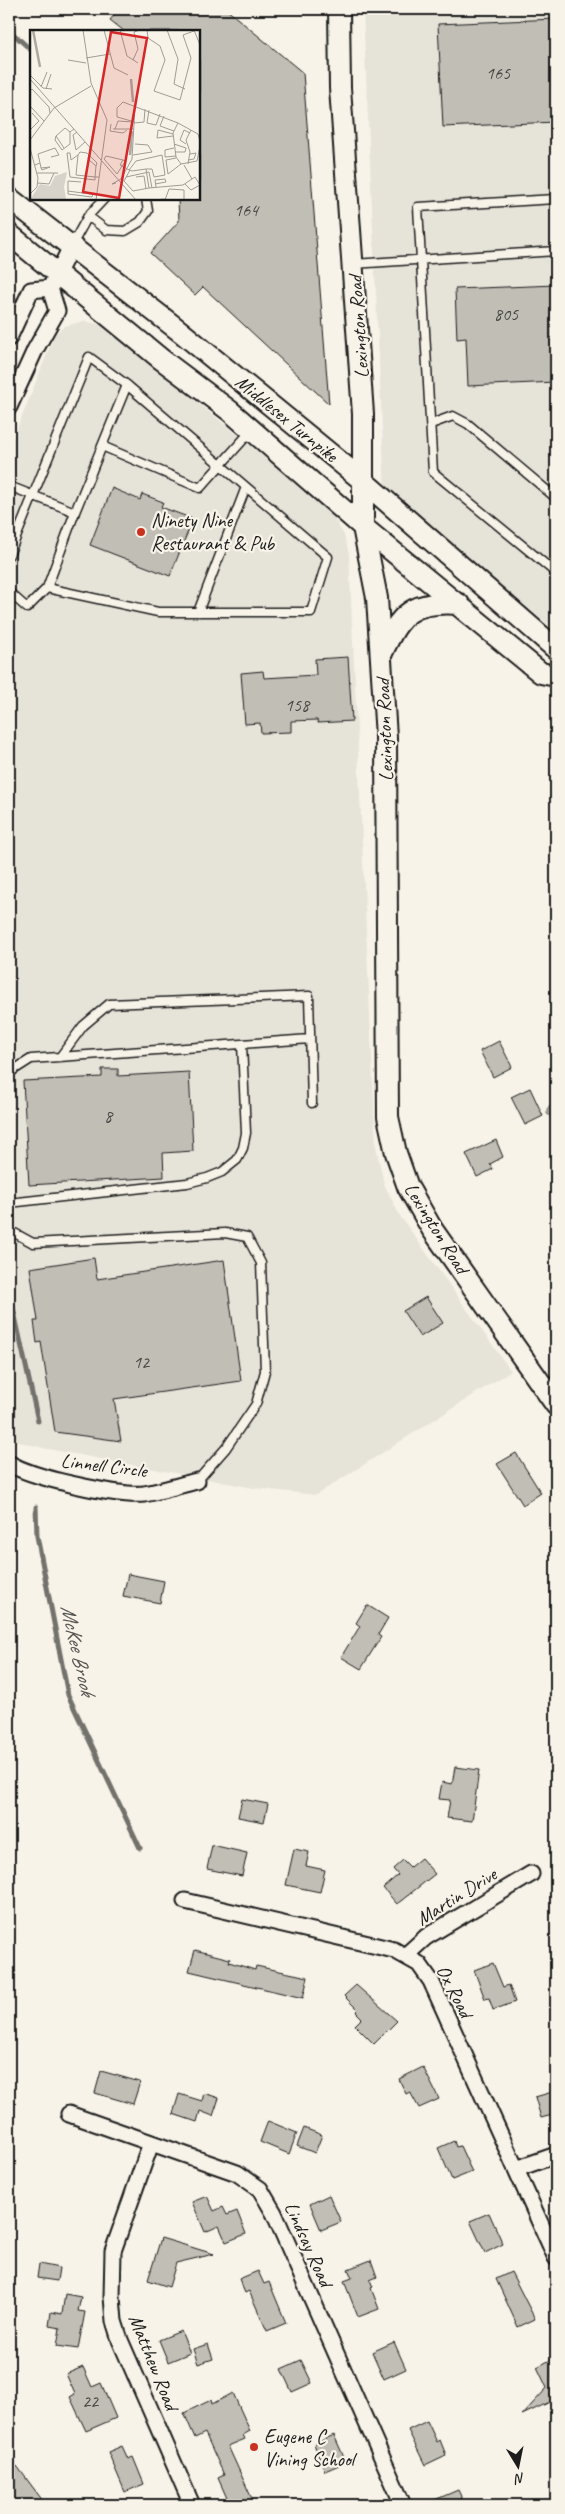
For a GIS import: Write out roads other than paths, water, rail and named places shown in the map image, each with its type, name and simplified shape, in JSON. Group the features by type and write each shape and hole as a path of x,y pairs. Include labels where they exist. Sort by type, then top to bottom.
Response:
{"street":[{"name":"Lexington Road","path":"339,9 340,88 363,414 363,527 377,598 386,737 388,1117 396,1153 408,1187 432,1229 556,1405"},
{"name":"Middlesex Turnpike","path":"9,198 181,332 362,480 556,649"},
{"name":"Middlesex Turnpike","path":"9,234 53,281 161,359 252,430 363,527 541,673 556,676"},
{"path":"9,407 35,350 57,311 53,281 71,247"},
{"path":"9,338 32,290 53,281"},
{"path":"381,655 392,631 407,614 422,605 432,603 459,604"},
{"name":"Linnell Circle","path":"9,1463 16,1469 37,1476 93,1488 142,1494 197,1481"},
{"name":"Martin Drive","path":"406,1956 426,1937 531,1874"},
{"name":"Ox Road","path":"185,1901 394,1950 419,1964 431,1981 556,2258"},
{"name":"Lindsay Road","path":"69,2114 237,2173 255,2185 265,2195 403,2505"},
{"name":"Matthew Road","path":"151,2143 113,2251 111,2275 114,2321 120,2340 192,2505"},
{"path":"516,2169 556,2155"}],"lane":[{"path":"556,199 418,207 434,472 556,573"},
{"path":"71,247 88,216 103,200"},
{"path":"88,216 106,230 125,231 140,222 148,211 146,200"},
{"path":"353,264 556,250"},
{"path":"9,555 89,357 127,385 328,557 311,612 158,612 47,588"},
{"path":"9,592 26,608 47,588 74,512 127,385"},
{"path":"431,424 453,416 468,424 556,498"},
{"path":"102,446 200,488 252,430"},
{"path":"9,486 74,512"},
{"path":"198,612 246,487"},
{"path":"60,1057 83,1026 108,1004 309,996 312,1103"},
{"path":"9,1073 31,1059 310,1039"},
{"path":"9,1203 187,1183 222,1172 237,1160 244,1148 246,1133 242,1044"},
{"path":"9,1230 33,1243 225,1233 247,1237 261,1263 265,1371 256,1404 226,1448 197,1481"}],"waterway":[{"name":"McKee Brook","path":"9,30 30,49"},
{"name":"McKee Brook","path":"9,1289 38,1421"},
{"name":"McKee Brook","path":"36,1507 37,1536 68,1695 140,1848"}],"place":[{"name":"Ninety Nine Restaurant & Pub","path":"141,532"},
{"name":"Eugene C Vining School","path":"254,2447"}]}
